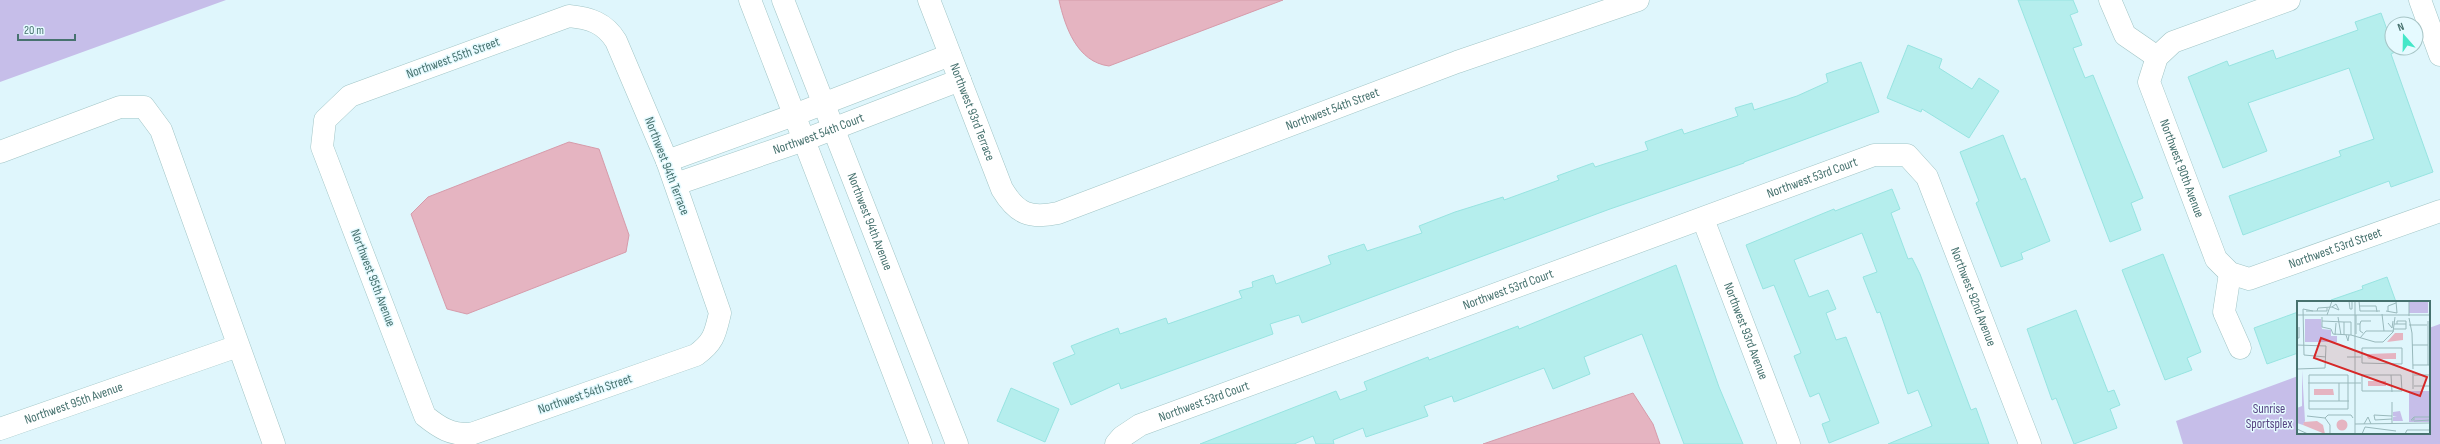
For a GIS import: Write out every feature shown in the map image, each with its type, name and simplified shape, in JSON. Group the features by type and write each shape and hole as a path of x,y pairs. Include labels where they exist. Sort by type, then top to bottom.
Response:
{"street":[{"path":"750,0 921,444"},
{"name":"Northwest 94th Avenue","path":"783,0 957,444"},
{"name":"Northwest 93rd Terrace","path":"929,0 1002,189 1017,209 1028,215"},
{"name":"Northwest 54th Street","path":"1028,215 1043,216 1058,213 1456,62 1638,0"},
{"path":"2110,0 2125,35 2157,57 2173,42 2289,0"},
{"path":"2420,0 2440,55"},
{"name":"Northwest 55th Street","path":"324,120 350,96 569,16 589,18"},
{"name":"Northwest 94th Terrace","path":"589,18 609,29 616,41 667,161 720,313 716,328"},
{"name":"Northwest 54th Court","path":"667,161 794,115 950,55"},
{"name":"Northwest 90th Avenue","path":"2157,57 2149,82 2216,259 2230,273"},
{"name":"Northwest 54th Court","path":"676,184 804,140 960,80"},
{"path":"0,152 120,107 144,107 161,130 274,444"},
{"name":"Northwest 95th Avenue","path":"324,120 322,147 425,416 440,428"},
{"name":"Northwest 53rd Court","path":"1116,444 1122,437 1140,425 1874,155 1906,155"},
{"name":"Northwest 92nd Avenue","path":"1906,155 1927,177 2030,444"},
{"name":"Northwest 53rd Street","path":"2230,273 2249,278 2440,211"},
{"name":"Northwest 93rd Avenue","path":"1702,219 1789,444"},
{"path":"2230,273 2224,312 2240,348"},
{"name":"Northwest 54th Street","path":"440,428 458,435 471,434 688,358 709,345 716,328"},
{"name":"Northwest 95th Avenue","path":"0,429 238,346"}],"green space":[{"path":"0,0 226,0 0,82"},
{"name":"Sunrise Sportsplex","path":"2440,324 2440,444 2183,444 2176,421 2297,376 2297,434 2430,434 2430,328"}],"shaded area":[{"path":"1059,0 1283,0 1109,66 1098,63 1089,58 1074,42 1065,21"},
{"path":"569,142 599,149 629,235 626,252 467,314 447,309 411,214 428,197"},
{"path":"1633,393 1653,424 1660,444 1483,444"}],"building":[{"path":"2018,0 2073,0 2078,12 2070,15 2082,45 2073,48 2085,78 2093,75 2143,198 2131,203 2141,230 2110,242"},
{"path":"2381,13 2384,21 2384,56 2392,56 2433,172 2391,187 2389,181 2243,235 2229,196 2341,156 2339,151 2374,139 2349,68 2248,103 2267,151 2223,168 2188,77 2227,61 2229,66 2273,50 2276,59 2358,30 2355,22"},
{"path":"1908,45 1942,59 1939,68 1972,89 1979,78 1999,91 1969,138 1922,109 1921,112 1887,98"},
{"path":"1861,62 1879,112 1744,163 1610,209 1302,323 1299,315 1270,324 1273,334 1121,389 1119,383 1071,405 1053,363 1075,354 1071,346 1118,328 1120,334 1166,318 1168,324 1242,298 1239,291 1253,287 1252,282 1273,275 1276,284 1331,264 1328,256 1364,244 1367,251 1422,233 1419,226 1455,212 1503,197 1504,200 1559,180 1557,176 1593,163 1595,167 1648,150 1645,142 1682,129 1684,134 1738,116 1735,108 1752,103 1754,110 1797,96 1828,82 1826,74"},
{"path":"2003,135 2021,180 2025,178 2050,241 2021,253 2023,259 2001,267 1976,203 1979,201 1960,152"},
{"path":"1892,189 1900,209 1891,213 1908,259 1912,258 1920,274 1971,410 1976,408 1989,444 1888,444 1932,426 1918,390 1908,394 1880,312 1877,313 1863,277 1877,272 1862,233 1794,260 1809,297 1828,290 1836,309 1826,313 1836,340 1846,337 1879,423 1829,443 1822,424 1830,421 1819,393 1810,397 1794,356 1801,353 1774,285 1763,289 1746,245 1834,209 1835,211"},
{"path":"2163,254 2201,352 2187,358 2192,370 2165,380 2122,270"},
{"path":"1676,265 1719,387 1743,444 1684,444 1642,334 1584,357 1590,374 1553,389 1544,368 1454,402 1452,396 1424,406 1428,416 1366,437 1363,428 1333,440 1334,444 1316,444 1313,436 1294,444 1200,444 1336,391 1340,400 1367,390 1364,382 1428,357 1429,360 1518,326 1519,329"},
{"path":"2387,277 2396,301 2331,300 2363,289 2362,286"},
{"path":"2076,310 2108,392 2114,390 2120,405 2110,409 2117,428 2074,444 2056,398 2052,400 2027,329"},
{"path":"2297,312 2297,353 2267,364 2254,328"},
{"path":"1011,388 1059,409 1045,442 997,421"}]}
